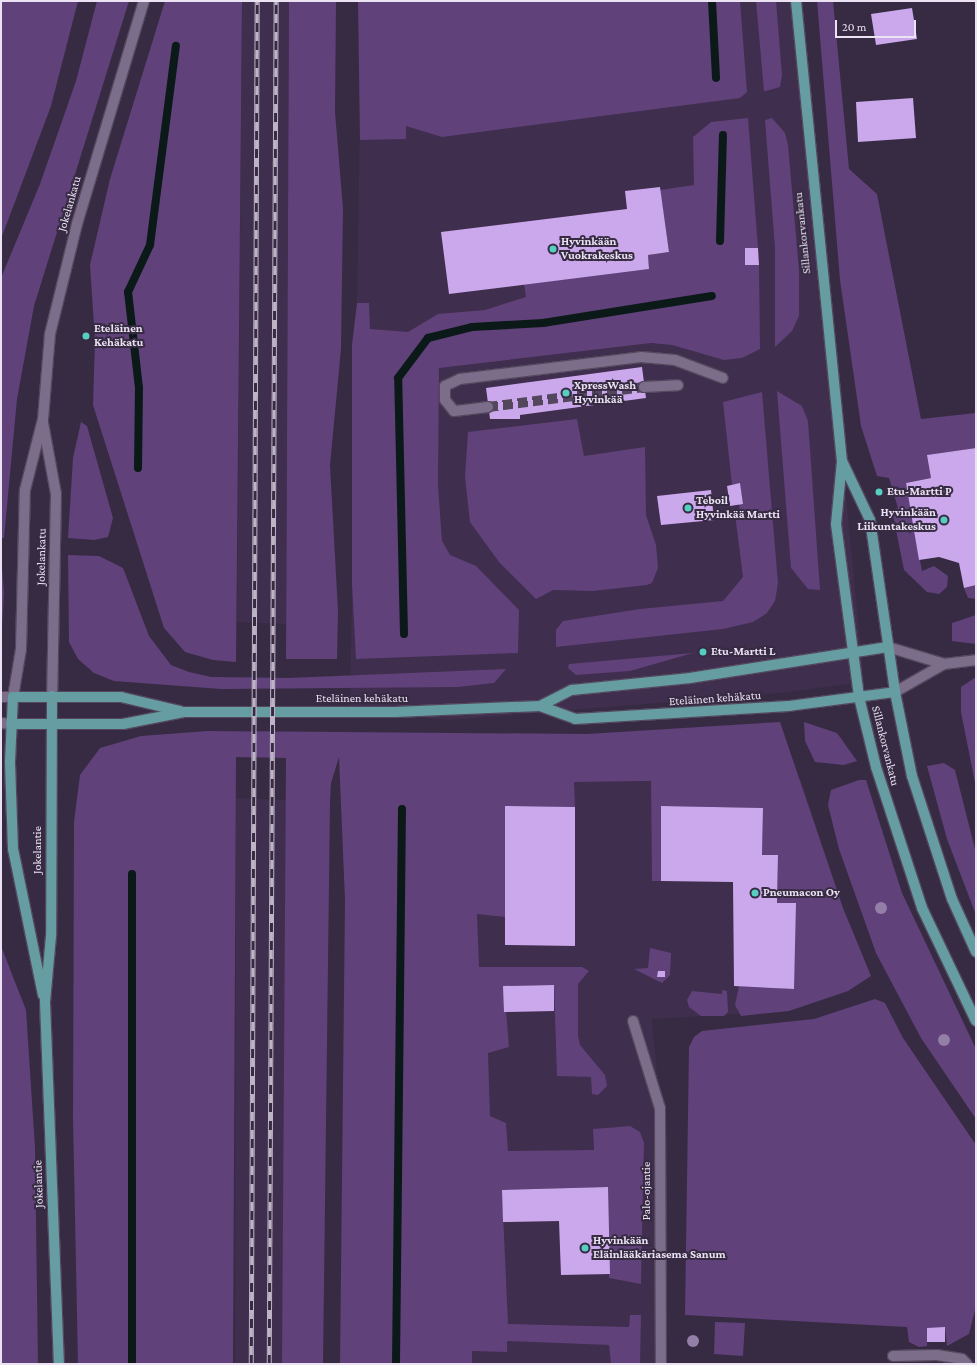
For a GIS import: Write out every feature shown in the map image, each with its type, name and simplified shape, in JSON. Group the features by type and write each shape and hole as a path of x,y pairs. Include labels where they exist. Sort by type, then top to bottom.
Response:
{"main road":[{"name":"Sillankorvankatu","path":"796,1 842,462 836,524 859,697 876,767 922,908 976,1021"},
{"name":"Sillankorvankatu","path":"842,462 870,520 895,692 927,827 976,952"},
{"name":"Eteläinen kehäkatu","path":"540,706 572,690 690,678 888,647"},
{"name":"Eteläinen kehäkatu","path":"6,723 123,724 184,712 395,712 540,706 575,719 774,707 895,692"},
{"name":"Jokelantie","path":"52,696 51,930 45,1002 59,1364"},
{"name":"Eteläinen kehäkatu","path":"13,697 121,697 184,712"},
{"name":"Jokelankatu","path":"6,723 13,697"},
{"name":"Jokelantie","path":"6,723 13,848 26,927 45,1002"}],"street":[{"name":"Jokelankatu","path":"13,697 21,649 25,490 43,419 50,334 77,224 144,1"},
{"path":"488,407 454,411 445,400 445,386 460,379 641,357 675,360 723,378"},
{"path":"644,387 678,385"},
{"name":"Jokelankatu","path":"43,419 56,494 52,696"},
{"path":"888,647 944,664"},
{"path":"895,692 944,664 976,660"},
{"name":"Eteläinen kehäkatu","path":"1,697 13,697"},
{"name":"Palo-ojantie","path":"633,1021 660,1108 661,1364"},
{"path":"893,1356 937,1354 962,1359 967,1364"}],"shaded area":[{"path":"1,1 78,1 51,106 1,239"},
{"path":"97,1 129,1 34,306 17,399 4,538 1,538 1,278 40,184 76,81"},
{"path":"165,1 242,1 236,662 213,660 185,652 164,628 93,405 95,340 90,265 110,179"},
{"path":"242,1 289,1 286,624 237,622"},
{"path":"289,1 336,1 335,112 343,209 341,349 330,465 338,611 337,659 286,659"},
{"path":"358,1 740,1 747,92 740,98 442,137 406,126 406,139 360,140"},
{"path":"362,1 798,1 864,682 779,693 449,720 350,711"},
{"path":"756,1 776,1 782,75 780,87 766,91 764,91"},
{"path":"817,1 833,1 849,169 877,194 921,419 976,413 976,448 928,455 931,478 906,483 922,571 934,566 948,576 947,587 939,594 927,592 904,570 892,510 898,508 889,478 877,476 861,426 840,280"},
{"path":"748,118 758,248 745,248 745,265 759,265 760,349 742,358 724,360 672,345 651,343 439,368 438,485 442,541 450,555 476,566 519,610 518,653 356,659 352,584 352,345 357,303 369,303 370,329 408,332 438,314 485,310 526,297 524,284 649,269 648,255 669,252 660,190 694,185 693,137 711,122"},
{"path":"772,118 785,133 788,145 799,270 799,316 792,331 775,347 775,248 765,120"},
{"path":"777,391 802,406 808,421 820,590 808,589 791,568"},
{"path":"762,392 778,583 775,601 767,613 753,622 723,629 556,647 556,630 563,621 640,609 723,601 743,577 735,514 740,512 739,504 743,503 740,484 732,485 723,402"},
{"path":"577,419 584,456 645,447 646,515 656,545 658,568 652,583 647,585 593,591 553,590 536,599 499,562 470,522 465,477 468,432"},
{"path":"81,422 87,426 113,518 108,537 94,540 68,538 73,458"},
{"path":"1,555 4,593 1,644"},
{"path":"68,555 99,556 123,568 149,636 171,665 189,672 211,677 288,678 506,669 494,683 458,687 221,689 114,681 94,673 78,659 69,642"},
{"path":"976,585 976,599 968,598 964,588"},
{"path":"976,615 976,644 952,641 952,623"},
{"path":"693,653 630,671 576,675 568,668 569,664"},
{"path":"976,677 976,788 961,712 961,687"},
{"path":"780,722 843,908 871,976 848,991 789,1011 741,1016 735,1005 739,986 794,989 777,903 778,856 762,855 763,808 662,806 661,881 652,881 651,781 574,782 575,807 505,806 505,917 477,914 479,967 582,967 589,971 578,984 578,1036 580,1045 605,1075 607,1086 598,1095 592,1094 591,1077 557,1076 554,985 504,986 509,1047 488,1053 490,1116 506,1123 508,1151 594,1150 593,1129 630,1126 640,1132 644,1143 641,1284 609,1278 607,1187 502,1190 508,1324 629,1327 630,1315 641,1315 640,1364 611,1363 609,1345 507,1341 507,1352 472,1351 472,1364 340,1364 345,900 339,757 331,783 330,802 323,1364 282,1364 286,758 236,757 233,1364 78,1364 73,1118 74,822 80,775 100,748 141,736 208,731 587,734"},
{"path":"804,722 837,733 857,761 844,765 815,762 805,741"},
{"path":"944,763 955,770 976,853 976,915 947,839 927,766"},
{"path":"801,780 843,908 871,976 848,991 789,1011 652,1019 660,1108 661,1364 441,1364 445,783"},
{"path":"859,780 866,780 902,893 976,1049 976,1119 921,1038 876,953 839,849 828,805 831,790"},
{"path":"236,798 286,800 284,1364 235,1364"},
{"path":"1,946 26,1010 35,1148 38,1364 1,1364"},
{"path":"650,948 671,953 670,975 662,983 634,969 648,968"},
{"path":"722,990 727,991 728,1012 724,1016 701,1016 689,1007 687,1000 692,991 722,994"},
{"path":"875,999 885,1003 903,1038 976,1145 976,1306 969,1334 947,1346 945,1328 927,1328 927,1346 919,1347 909,1342 907,1327 685,1315 689,1047 694,1037 702,1031 814,1019"},
{"path":"715,1322 745,1323 743,1356 714,1354"}],"building":[{"path":"912,8 917,39 876,45 871,14"},
{"path":"913,98 916,138 858,142 856,102"},
{"path":"660,187 669,252 648,255 649,269 449,294 441,232 627,209 625,191"},
{"path":"745,248 758,248 759,265 745,265"},
{"name":"XpressWash Hyvinkää","path":"642,367 646,398 520,415 520,419 490,419 486,388"},
{"name":"Hyvinkään Liikuntakeskus","path":"976,448 976,585 964,588 959,563 939,557 919,560 906,483 931,478 927,455"},
{"path":"740,483 743,504 730,506 727,486"},
{"path":"711,490 714,520 661,525 657,496"},
{"path":"505,806 575,807 575,946 505,945"},
{"name":"Pneumacon Oy","path":"661,806 763,808 762,855 778,855 777,903 796,903 794,989 734,986 733,882 661,881"},
{"path":"658,971 665,971 665,977 657,977"},
{"path":"554,985 554,1011 504,1012 503,986"},
{"name":"Hyvinkään Eläinlääkäriasema Sanum","path":"608,1187 610,1274 561,1275 559,1221 503,1222 502,1190"},
{"path":"945,1327 945,1342 927,1342 927,1328"}],"waterway":[{"path":"712,1 716,78"},
{"path":"138,468 139,388 128,292 150,245 176,46"},
{"path":"720,241 723,135"},
{"path":"404,634 398,378 428,338 472,327 543,323 712,296"},
{"path":"396,1364 402,809"},
{"path":"132,874 132,1364"}],"tunnel":[{"path":"488,407 644,387"}],"railway":[{"path":"251,1364 257,1"},
{"path":"269,1364 276,1"}],"place":[{"name":"Hyvinkään Vuokrakeskus","path":"553,249"},
{"name":"Eteläinen Kehäkatu","path":"86,336"},
{"name":"XpressWash Hyvinkää","path":"566,393"},
{"name":"Etu-Martti P","path":"879,492"},
{"name":"Teboil Hyvinkää Martti","path":"688,508"},
{"name":"Hyvinkään Liikuntakeskus","path":"944,520"},
{"name":"Etu-Martti L","path":"703,652"},
{"name":"Pneumacon Oy","path":"755,893"},
{"name":"Hyvinkään Eläinlääkäriasema Sanum","path":"585,1248"}]}
